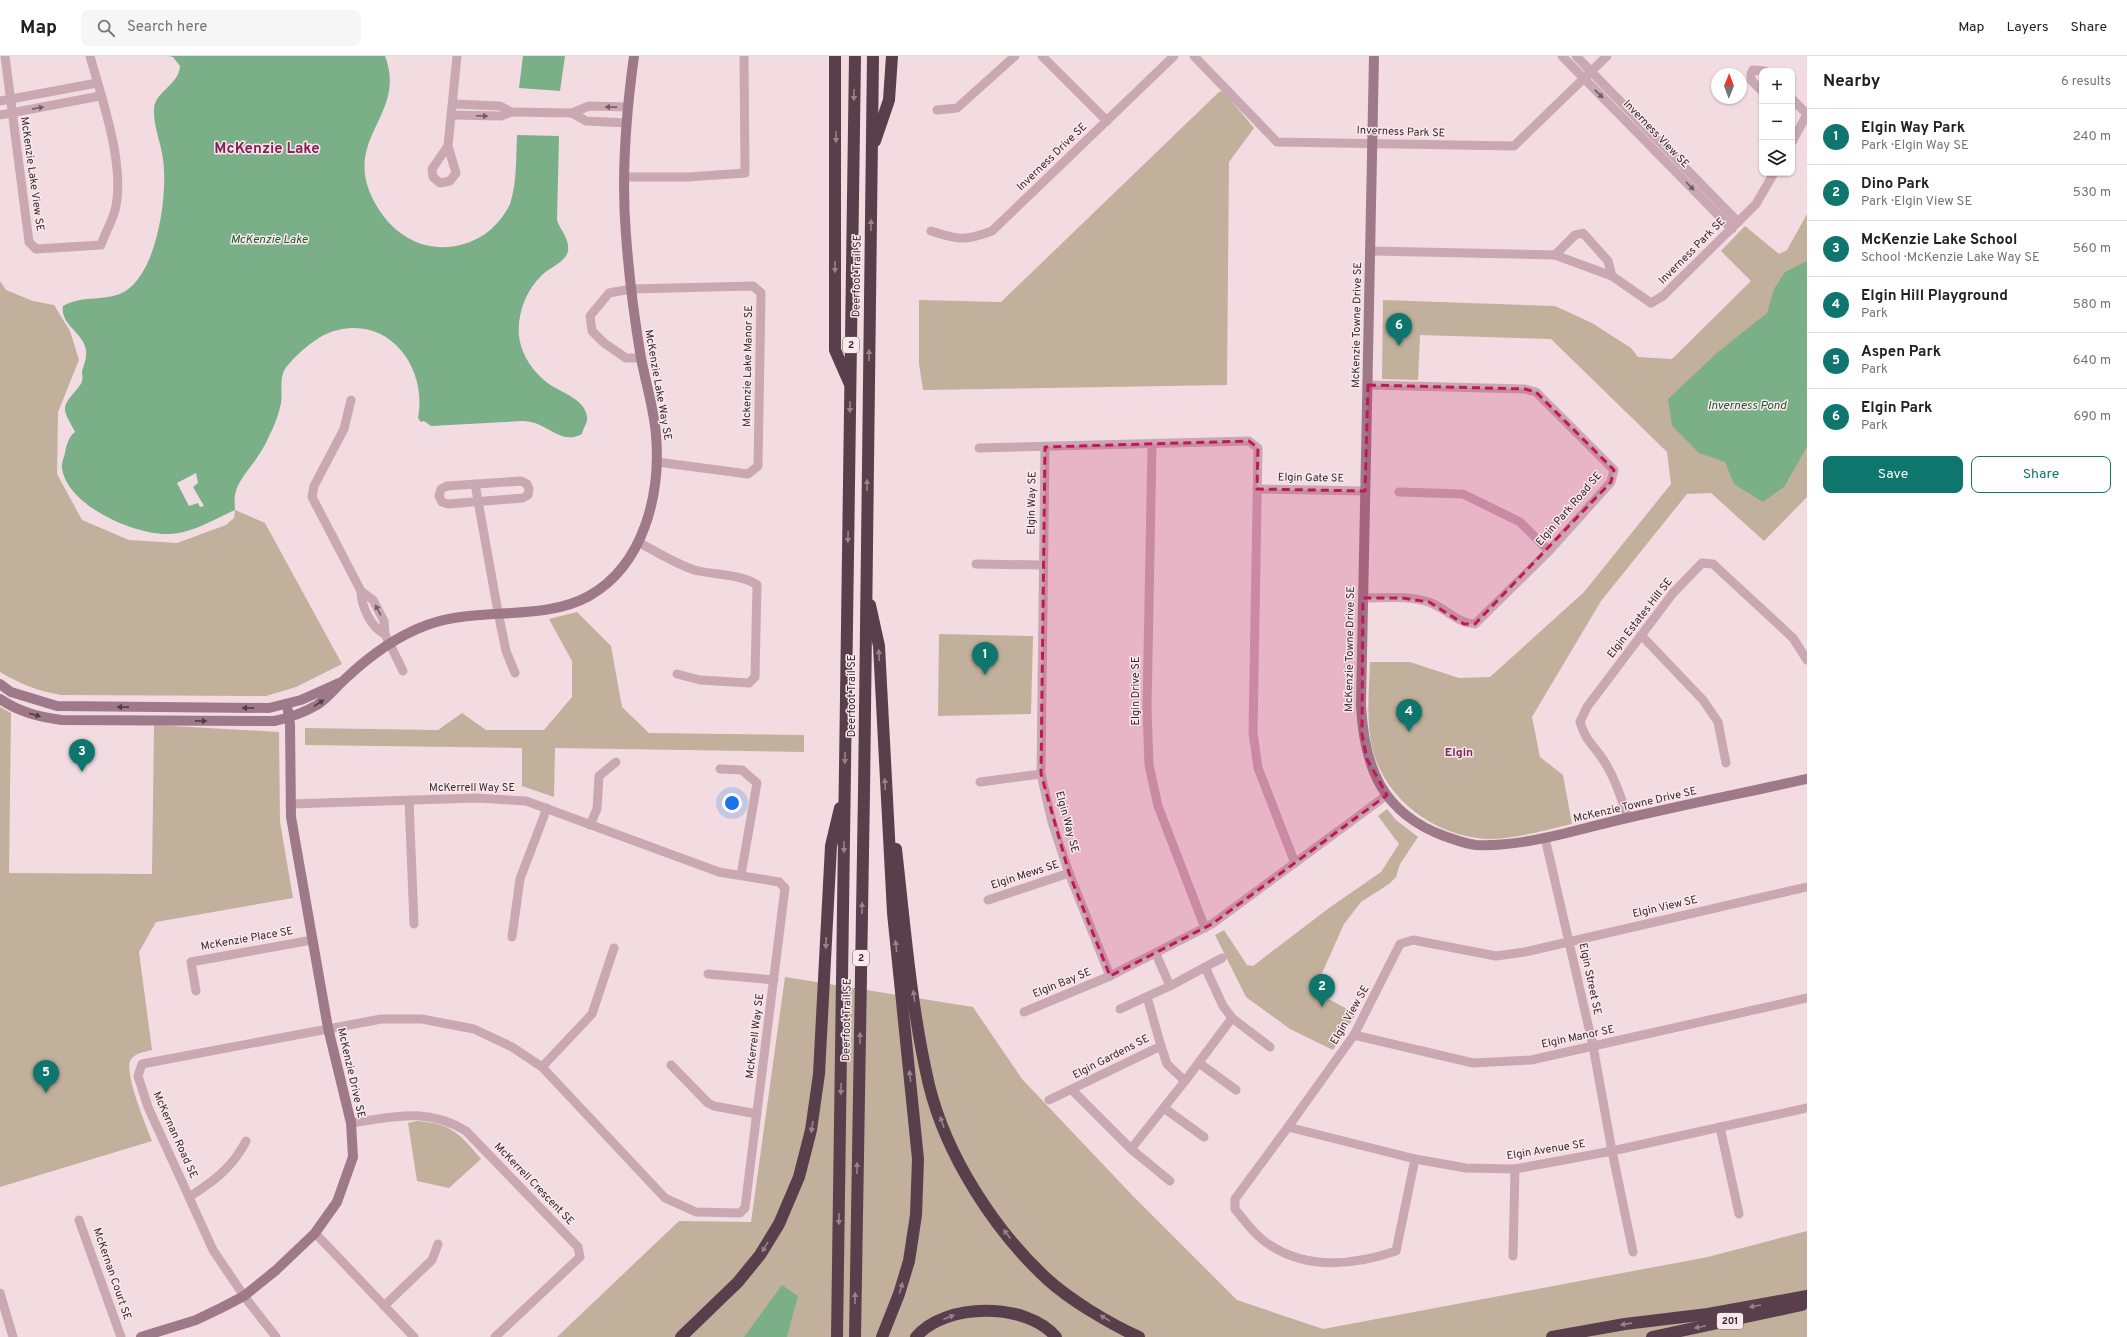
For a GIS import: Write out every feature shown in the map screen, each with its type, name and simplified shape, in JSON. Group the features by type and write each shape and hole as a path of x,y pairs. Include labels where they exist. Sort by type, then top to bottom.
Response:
{"highway":[{"path":"835,56 835,350 850,385"},
{"name":"Deerfoot Trail SE","path":"837,1337 855,56"},
{"name":"Deerfoot Trail SE","path":"855,1337 864,800 865,580 873,56"},
{"path":"871,153 889,100 892,56"},
{"path":"865,580 879,646 892,913 918,1159 916,1215 909,1261 899,1294 882,1337"},
{"path":"681,1337 738,1282 760,1255 779,1224 799,1177 811,1130 819,1074 831,840 844,794"},
{"path":"887,823 894,837 918,1033 930,1087 948,1141 971,1183 1021,1253 1048,1280 1077,1301 1138,1337"},
{"path":"1552,1337 1625,1324 1708,1314 1807,1296"},
{"name":"201","path":"1652,1337 1807,1304"},
{"path":"916,1337 937,1321 953,1314 984,1311 1004,1312 1023,1317 1039,1324 1056,1337"}],"street":[{"name":"McKenzie Lake View SE","path":"5,56 28,242 36,248 101,245 115,210 118,182 115,152 90,56"},
{"path":"448,146 457,56"},
{"name":"McKenzie Lake Way SE","path":"0,699 15,709 44,718 62,720 274,721 289,718 319,704 342,681 391,644 416,630 436,622 463,616 498,612 551,609 583,599 599,589 615,576 629,558 638,542 650,510 657,462 655,426 641,358 631,289 626,232 625,177 627,123 634,56"},
{"path":"625,177 688,177 745,173 744,56"},
{"path":"937,110 957,108 1015,56"},
{"path":"1042,56 1107,121"},
{"name":"Inverness Drive SE","path":"931,231 952,238 972,239 992,231 1174,56"},
{"name":"Inverness Park SE","path":"1194,56 1277,142 1514,146 1608,56"},
{"name":"McKenzie Towne Drive SE","path":"1374,56 1363,598 1362,734 1368,759 1380,784 1395,805 1419,824 1432,832 1474,845 1498,844 1545,838 1628,818 1807,779"},
{"name":"Inverness View SE","path":"1562,56 1735,226"},
{"name":"Inverness View SE","path":"1576,56 1735,226"},
{"path":"1759,70 1753,70 1751,74 1751,80 1759,88"},
{"path":"0,101 97,83"},
{"path":"0,115 100,96"},
{"path":"1793,140 1807,114 1795,102"},
{"path":"453,104 500,106 511,112"},
{"path":"452,115 501,116 511,112 572,113 589,106 628,107"},
{"path":"572,113 586,121 627,123"},
{"path":"1795,125 1799,130"},
{"name":"Inverness Park SE","path":"1371,251 1555,255 1612,276 1651,303 1663,296 1735,226 1756,204 1772,176"},
{"path":"1555,255 1575,235 1583,233 1608,261 1612,276"},
{"name":"Mckenzie Lake Manor SE","path":"631,289 753,286 761,293 758,466 748,474 657,462"},
{"path":"631,289 609,293 590,316 592,331 604,343 626,358 641,358"},
{"name":"Elgin Park Road SE","path":"1363,598 1402,598 1429,602 1442,608 1464,624 1475,624 1549,550 1611,482 1614,470 1536,392 1525,389 1368,385"},
{"path":"351,400 344,429 314,486 312,494 316,507 361,591 375,603 385,623 386,634 403,671"},
{"path":"980,448 1045,448 1249,441 1258,448 1253,733 1258,768 1295,863"},
{"name":"Elgin Drive SE","path":"1152,444 1147,709 1149,765 1158,806 1205,928"},
{"name":"Elgin Way SE","path":"1045,448 1041,774 1052,822 1069,873 1110,976"},
{"path":"521,481 527,484 529,489 528,496 523,498 445,504 439,496 440,490 445,487 475,484 521,481"},
{"path":"475,484 506,651 515,673"},
{"name":"Elgin Gate SE","path":"1257,489 1365,491"},
{"path":"1399,492 1463,494 1520,522 1549,550"},
{"path":"638,542 691,568 723,576 749,579 757,585 755,677 749,683 700,680 677,674"},
{"name":"Elgin Estates Hill SE","path":"1628,818 1613,777 1603,760 1585,737 1580,722 1587,707 1672,593 1702,563 1713,564 1793,638 1807,660"},
{"path":"976,564 1043,565"},
{"path":"1641,635 1703,700 1718,722 1726,763"},
{"name":"McKenzie Lake Way SE","path":"0,684 11,692 57,706 269,708 287,705 342,681"},
{"name":"McKenzie Drive SE","path":"141,1337 196,1320 244,1296 315,1233 337,1202 353,1157 351,1124 328,1028 290,804 289,718 287,705"},
{"path":"162,708 162,720"},
{"path":"590,825 597,809 600,776 616,762"},
{"path":"720,770 742,770 757,783 741,875"},
{"path":"980,782 1041,774"},
{"path":"1110,976 1205,928 1245,901 1387,795"},
{"name":"McKerrell Way SE","path":"290,804 510,798 526,801 547,808 719,872 779,882 785,888 745,1208 740,1213 696,1212 665,1198 542,1067 512,1047 474,1029 422,1019 381,1019 328,1028"},
{"path":"410,800 414,924"},
{"path":"512,937 520,879 547,808"},
{"name":"Elgin Street SE","path":"1545,838 1593,1046 1612,1151 1633,1252"},
{"name":"Elgin Mews SE","path":"988,900 1069,873"},
{"name":"Elgin View SE","path":"1415,1159 1396,1251 1376,1258 1325,1264 1296,1259 1264,1241 1235,1209 1235,1199 1354,1035 1400,944 1413,940 1496,956 1525,952 1807,887"},
{"name":"McKenzie Place SE","path":"196,991 191,962 312,940"},
{"path":"542,1067 592,1014 614,948"},
{"path":"1156,954 1170,986"},
{"path":"1120,1010 1170,986 1222,958"},
{"path":"1205,967 1223,1006 1232,1018 1270,1047"},
{"path":"708,974 774,980"},
{"name":"Elgin Bay SE","path":"1024,1012 1110,976"},
{"name":"Elgin Gardens SE","path":"1147,997 1167,1064 1185,1081"},
{"name":"Elgin Manor SE","path":"1354,1035 1473,1063 1531,1060 1807,998"},
{"path":"1131,1149 1199,1063 1232,1018"},
{"name":"McKernan Road SE","path":"276,1337 244,1296 213,1250 148,1107 138,1076 142,1064 328,1028"},
{"name":"Elgin Gardens SE","path":"1049,1100 1161,1046"},
{"path":"1199,1063 1236,1090"},
{"path":"671,1065 708,1103 714,1106 757,1114"},
{"name":"Elgin Gardens SE","path":"1072,1090 1131,1149 1170,1181"},
{"path":"1164,1108 1204,1136"},
{"name":"Elgin Avenue SE","path":"1288,1127 1415,1159 1466,1168 1515,1168 1612,1151 1807,1108"},
{"name":"McKerrell Crescent SE","path":"351,1124 399,1116 426,1115 452,1122 466,1131 578,1247 580,1257 495,1337"},
{"path":"1720,1126 1739,1214"},
{"path":"189,1197 224,1173 238,1156 246,1141"},
{"path":"1513,1256 1515,1168"},
{"name":"McKernan Court SE","path":"80,1220 121,1337"},
{"path":"315,1233 414,1337"},
{"path":"384,1306 432,1260 438,1244"},
{"path":"0,1293 13,1337"}],"highlighted area":[{"path":"1368,385 1525,389 1536,392 1614,470 1611,482 1475,624 1464,624 1429,602 1402,598 1363,598 1362,734 1367,759 1387,795 1212,924 1110,976 1069,873 1041,774 1045,447 1249,441 1258,448 1257,489 1365,491"}],"shaded area":[{"path":"1223,91 1254,128 1229,162 1227,385 923,390 919,364 919,300 1001,302 1219,92"},
{"path":"1807,214 1807,497 1764,541 1711,493 1687,494 1601,601 1532,717 1540,757 1563,775 1572,824 1522,835 1492,839 1472,837 1452,832 1433,824 1416,813 1401,799 1388,784 1378,766 1372,747 1369,726 1368,705 1370,662 1410,662 1459,678 1490,677 1584,592 1671,484 1667,452 1551,339 1420,335 1418,380 1382,379 1383,300 1555,306 1592,323 1631,348 1638,357 1672,359 1751,281 1721,251 1745,226 1779,254 1787,250"},
{"path":"0,281 6,290 33,301 54,305 70,331 79,360 58,412 57,474 82,520 129,540 177,543 226,525 234,518 235,510 265,523 342,664 296,687 266,696 61,695 29,686 0,672"},
{"path":"577,612 611,646 622,707 649,733 804,735 804,752 555,748 554,797 522,786 522,748 305,745 305,728 438,730 462,713 486,730 544,730 572,697 572,661 549,619"},
{"path":"939,634 1033,636 1031,714 938,716"},
{"path":"0,707 11,713 9,873 152,874 154,725 279,732 280,822 293,898 156,922 139,952 152,1050 134,1056 130,1061 129,1068 133,1089 152,1141 0,1187"},
{"path":"1387,809 1396,820 1418,837 1400,864 1396,877 1389,884 1361,902 1344,924 1314,991 1356,1014 1333,1050 1290,1029 1246,997 1215,935 1224,930 1247,965 1253,966 1329,908 1381,872 1399,844 1378,816"},
{"path":"785,977 973,1007 1022,1079 1132,1195 1237,1300 1323,1329 1708,1257 1807,1231 1807,1337 557,1337 679,1221 751,1222"},
{"path":"417,1121 438,1124 454,1131 481,1159 449,1188 417,1181 408,1123"}],"water":[{"name":"McKenzie Lake","path":"169,56 385,56 390,76 388,94 365,157 365,174 371,195 380,211 391,225 404,236 419,243 435,247 451,247 468,243 485,234 503,216 510,204 514,187 517,135 559,136 557,220 568,242 568,251 564,258 545,272 531,288 521,311 519,336 525,357 538,375 549,384 578,401 582,406 587,419 582,434 576,437 564,436 535,423 524,421 431,426 424,421 421,422 418,418 419,399 416,380 410,363 399,348 386,337 370,330 351,328 331,332 319,338 302,350 285,369 282,378 281,403 277,419 263,448 239,484 235,495 235,510 192,529 173,534 164,534 135,528 119,522 102,514 75,494 66,481 62,468 62,462 67,444 75,432 67,418 65,409 67,402 81,384 86,350 81,338 68,324 63,313 63,306 79,300 104,298 120,294 127,290 138,279 146,265 153,248 158,229 164,191 163,159 154,115 155,103 162,92 176,78 179,73 180,66 173,57"},
{"path":"523,56 565,56 560,91 519,88"},
{"name":"Inverness Pond","path":"1807,261 1807,447 1784,487 1763,502 1734,484 1725,462 1699,453 1672,426 1668,399 1718,352 1767,313 1774,289 1785,272"},
{"path":"782,1285 798,1296 787,1337 744,1337"}],"pier":[{"path":"196,473 198,483 193,487 204,506 200,507 198,503 189,506 177,483"}],"place":[{"name":"Elgin Park","path":"1399,346"},
{"name":"Elgin Way Park","path":"985,675"},
{"name":"Elgin Hill Playground","path":"1409,732"},
{"name":"McKenzie Lake School","path":"82,772"},
{"name":"Dino Park","path":"1322,1007"},
{"name":"Aspen Park","path":"46,1093"}],"district":[{"name":"McKenzie Lake","path":"267,149"},
{"name":"Elgin","path":"1459,753"}]}
